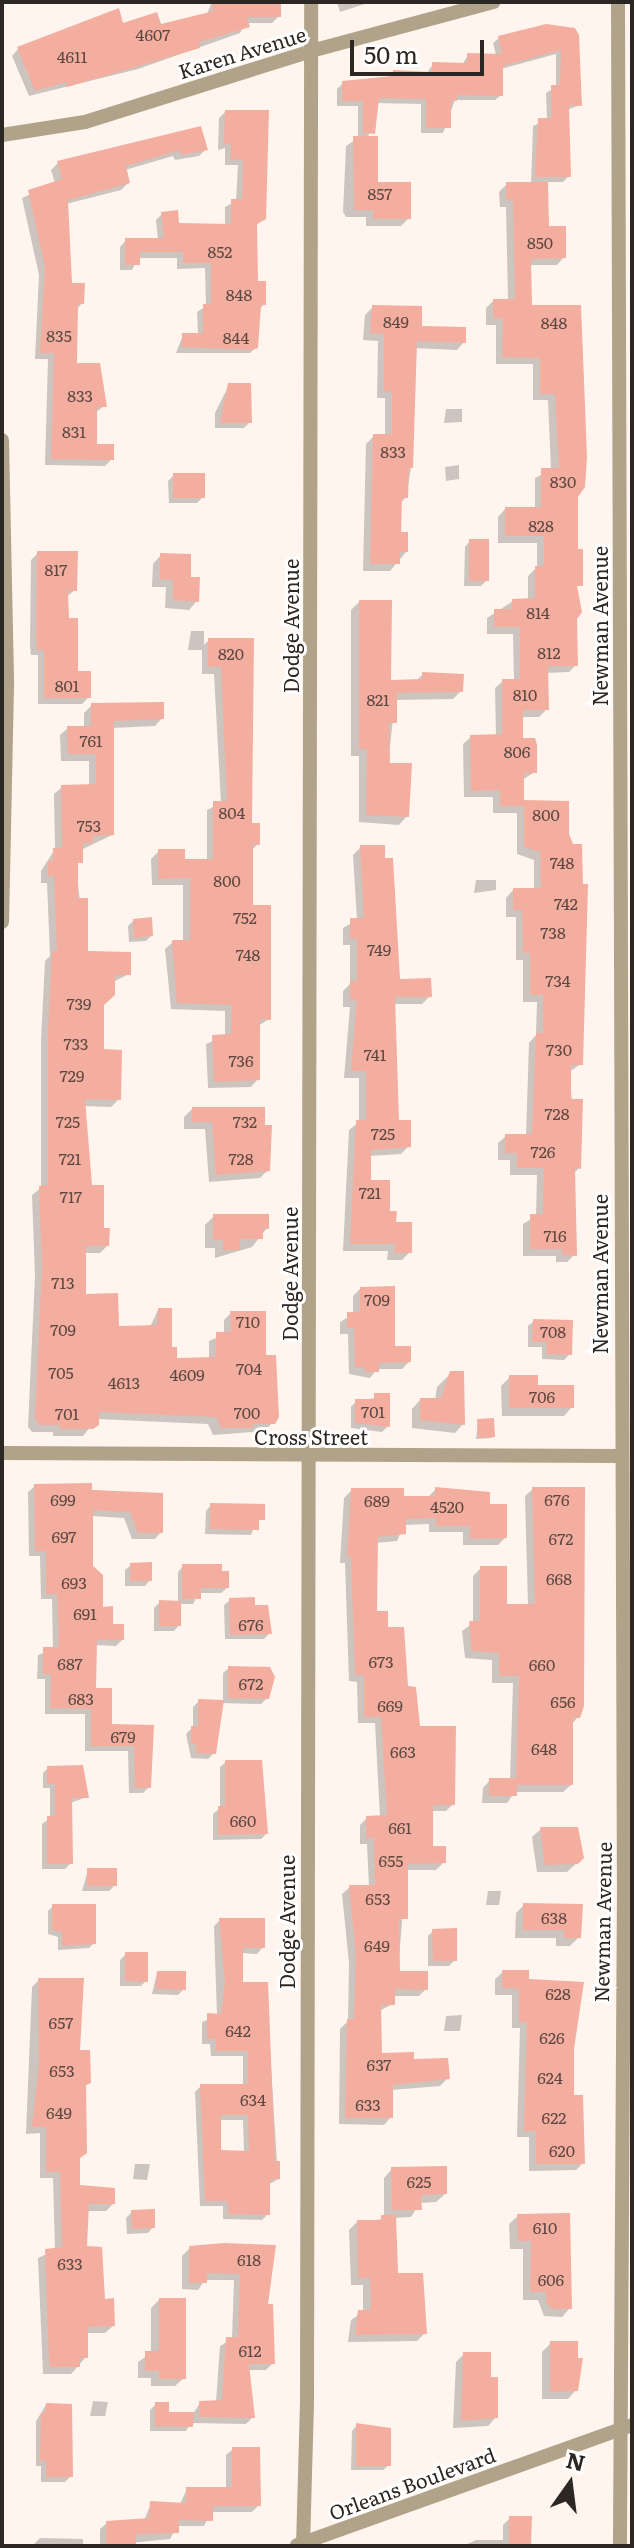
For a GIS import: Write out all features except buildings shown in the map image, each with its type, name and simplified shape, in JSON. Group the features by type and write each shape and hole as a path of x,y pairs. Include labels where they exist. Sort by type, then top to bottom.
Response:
{"street":[{"name":"Dodge Avenue","path":"300,2545 309,1456 311,2"},
{"name":"Karen Avenue","path":"2,135 85,122 311,51 494,2"},
{"name":"Newman Avenue","path":"618,2 627,378 626,1368 621,1456 628,1884 626,2427 620,2546"},
{"path":"2,440 5,686 2,922"},
{"name":"Cross Street","path":"2,1453 621,1456"},
{"name":"Orleans Boulevard","path":"300,2545 626,2427"}]}
